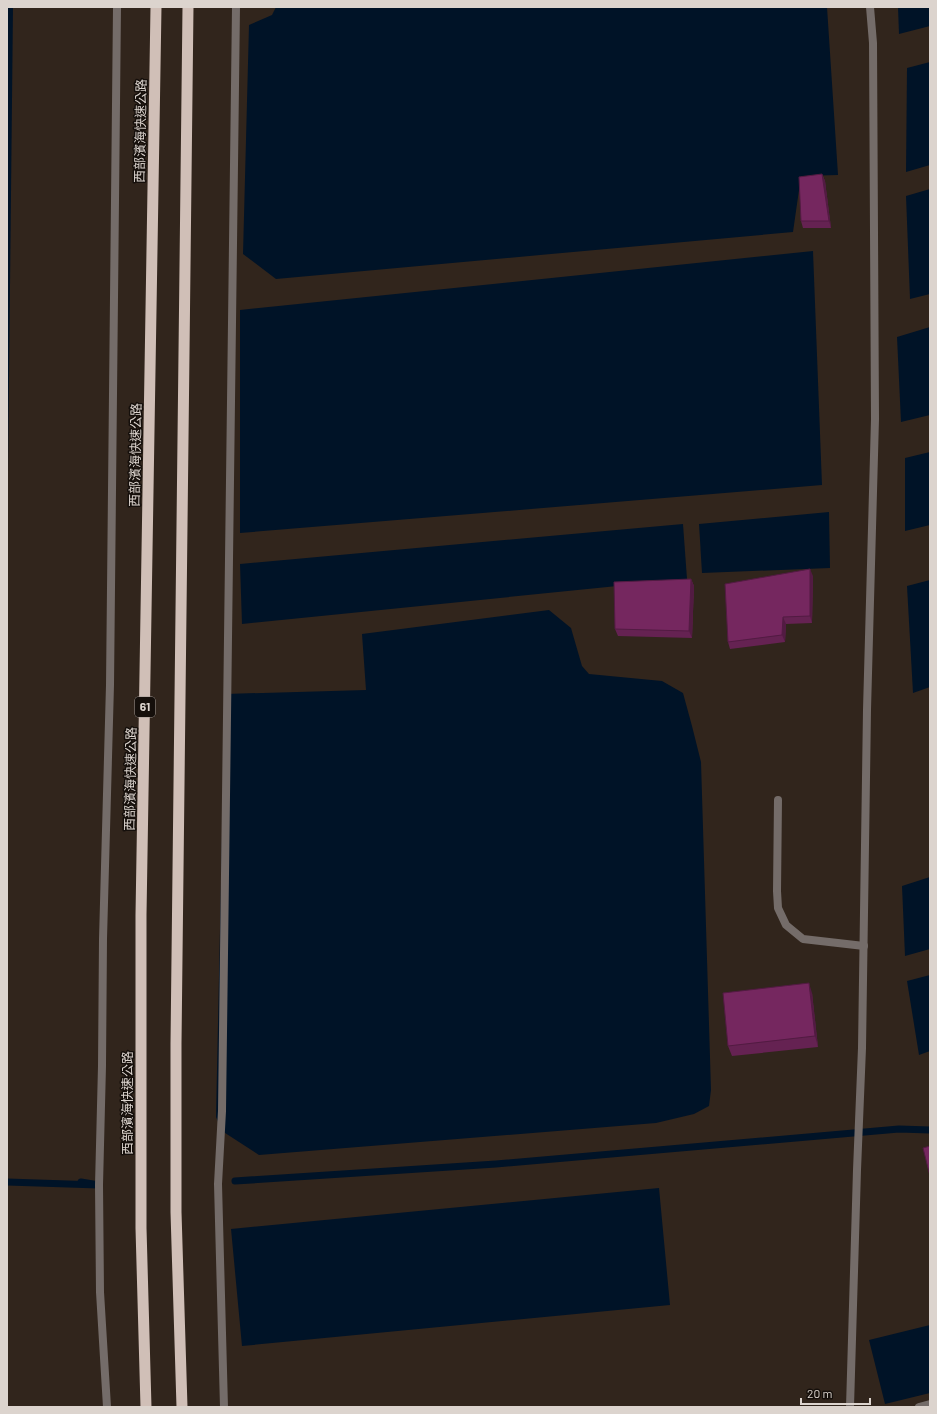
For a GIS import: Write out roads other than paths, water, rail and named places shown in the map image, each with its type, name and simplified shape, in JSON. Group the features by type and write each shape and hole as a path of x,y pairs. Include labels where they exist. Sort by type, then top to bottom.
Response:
{"highway":[{"name":"西部濱海快速公路","path":"146,1407 140,1228 141,915 156,7"},
{"path":"182,1407 176,1212 176,1044 188,7"}],"street":[{"path":"107,1407 100,1292 99,1185 103,939 110,685 117,7"},
{"path":"224,1407 218,1184 222,1111 236,7"},
{"path":"850,1407 862,1048 867,710 875,419 873,51 870,7"},
{"path":"778,800 778,908 786,925 802,939 864,946"},
{"path":"919,1407 930,1404"}],"water":[{"path":"7,7 13,7 7,567"},
{"path":"276,7 827,7 838,175 801,176 793,232 276,279 243,254 249,25 272,15"},
{"path":"898,7 930,7 930,26 899,34"},
{"path":"930,62 930,165 906,172 907,68"},
{"path":"930,189 930,294 910,299 906,196"},
{"path":"813,251 822,485 240,533 240,310"},
{"path":"930,327 930,415 901,422 897,337"},
{"path":"930,452 930,525 905,531 905,458"},
{"path":"829,512 830,568 702,573 699,524"},
{"path":"683,524 687,579 242,624 240,564"},
{"path":"930,580 930,687 913,693 907,586"},
{"path":"549,610 571,628 582,666 589,674 662,681 683,693 701,762 711,1090 709,1106 694,1114 656,1123 259,1155 222,1131 216,1117 225,694 366,690 362,634"},
{"path":"930,877 930,949 905,956 902,886"},
{"path":"930,975 930,1051 919,1055 907,981"},
{"path":"659,1188 670,1305 242,1346 231,1229"},
{"path":"930,1325 930,1393 885,1404 869,1340"}],"waterway":[{"path":"235,1181 496,1164 899,1129 930,1130"},
{"path":"7,1182 99,1185 81,1182"}]}
